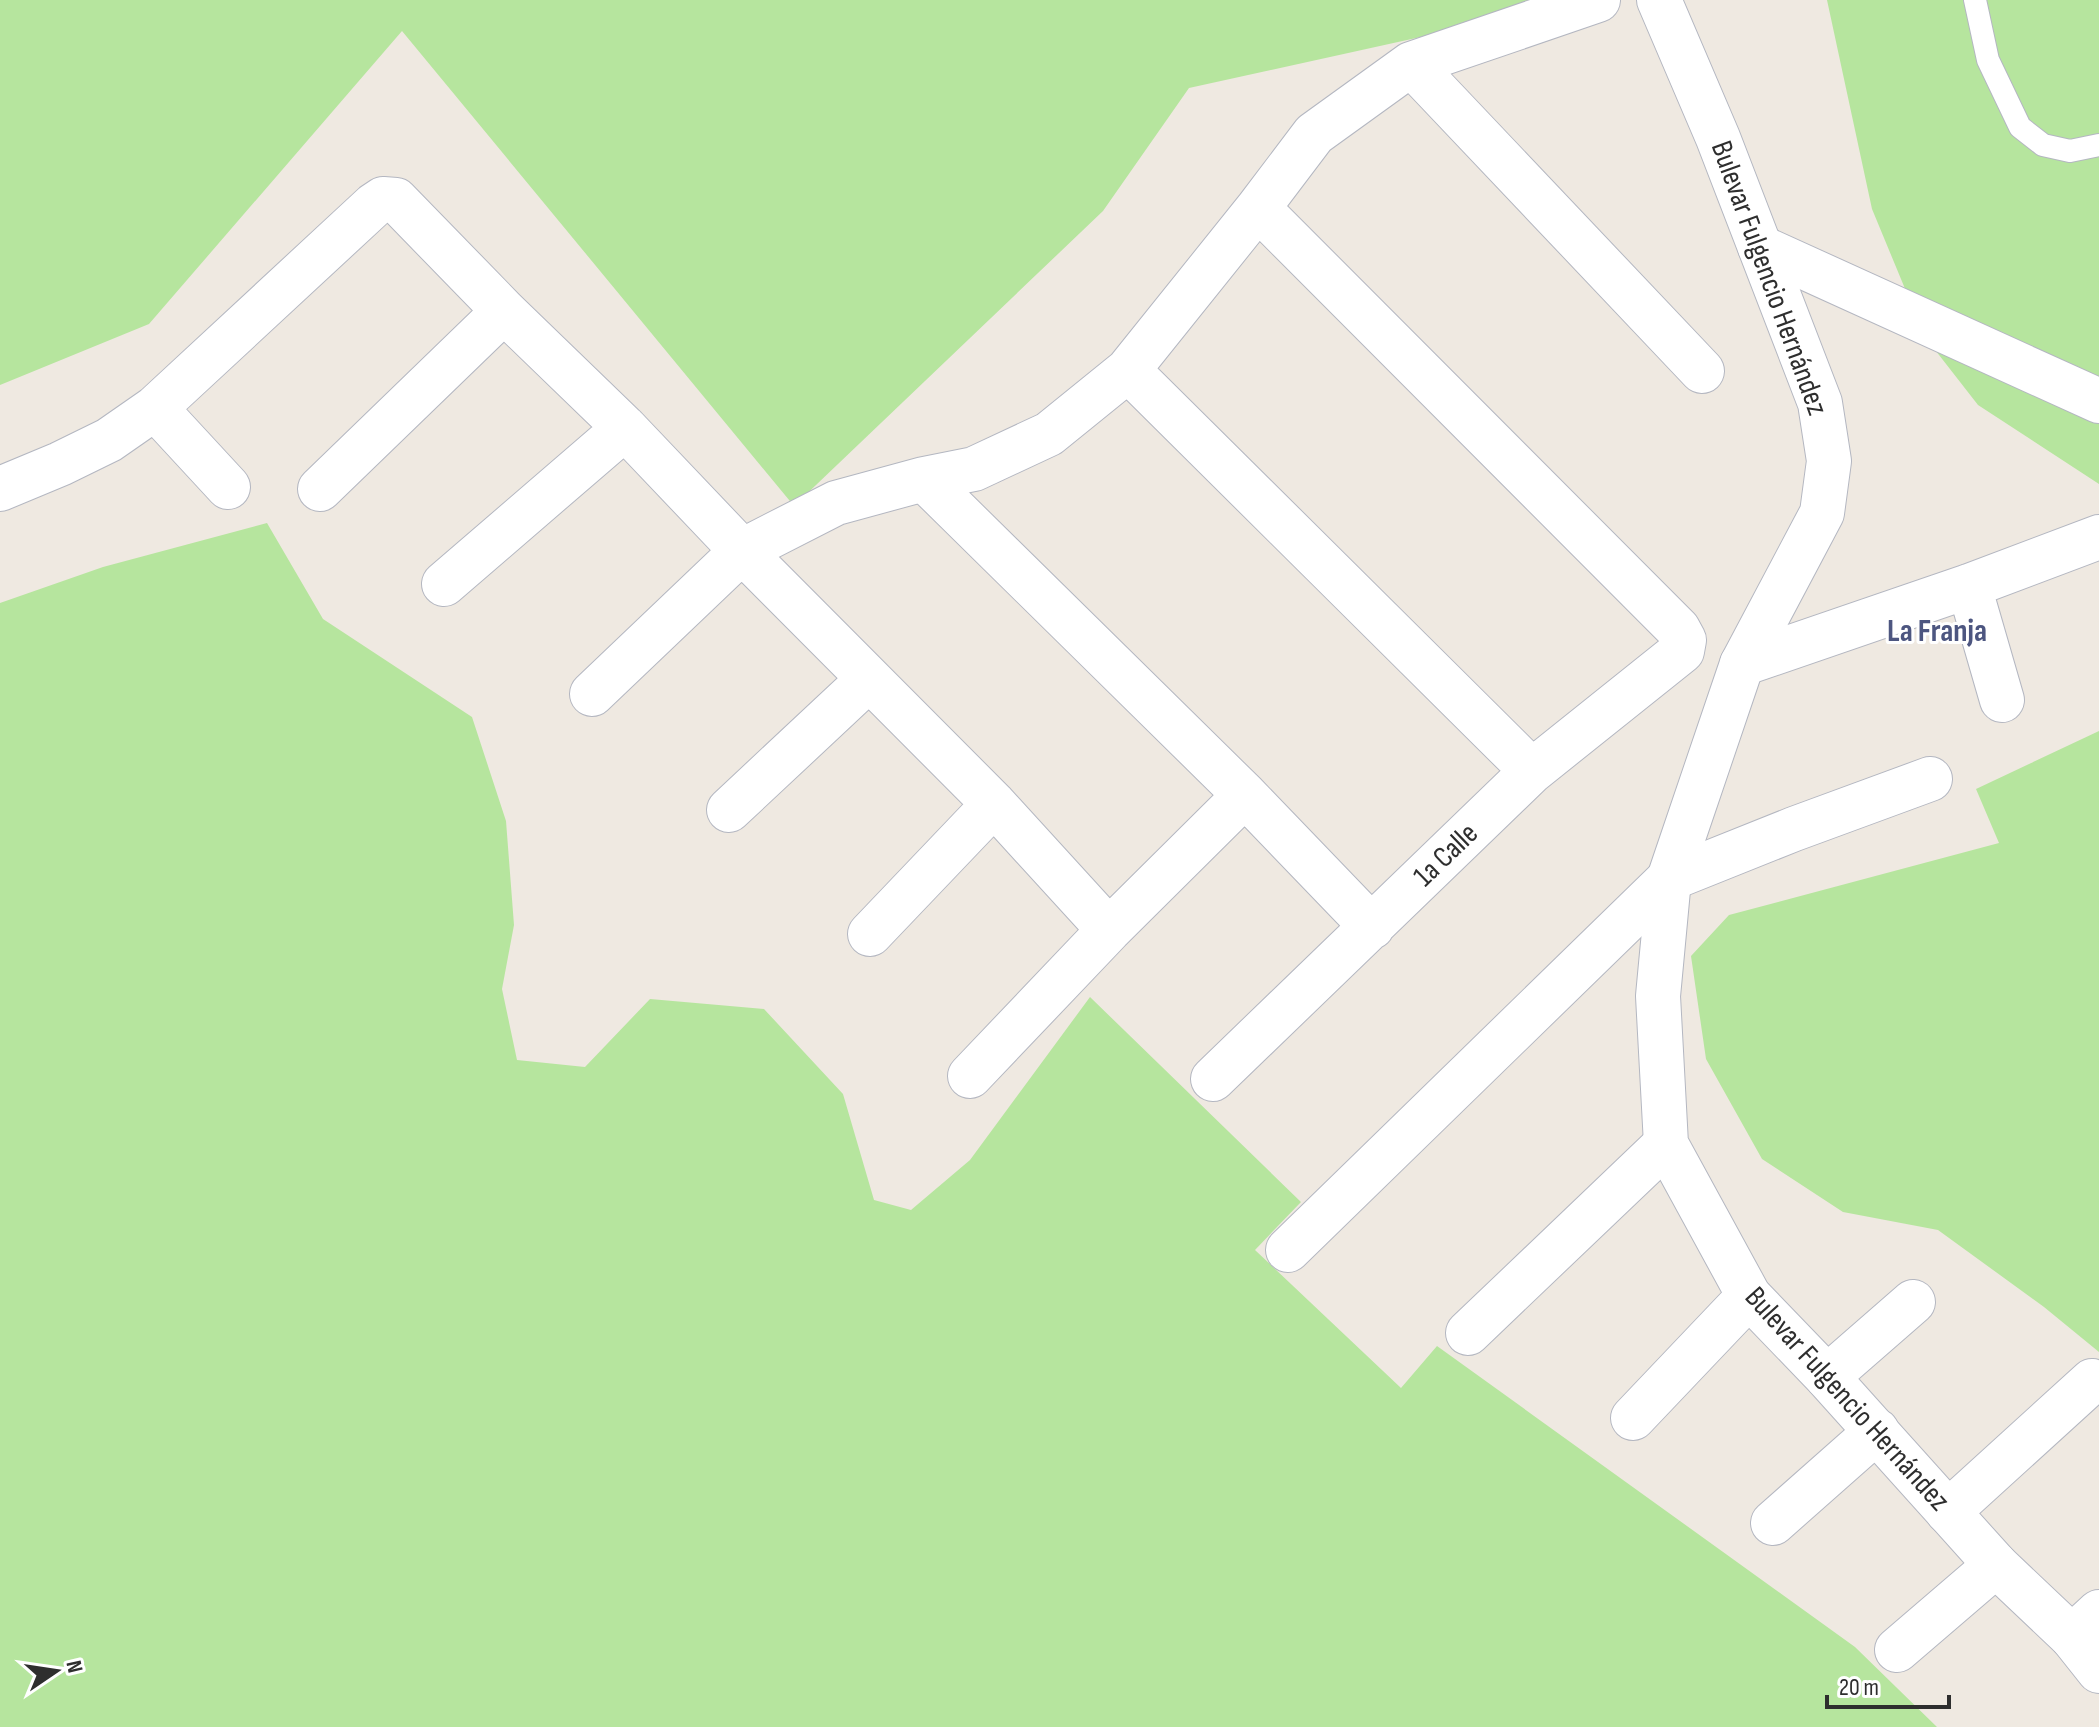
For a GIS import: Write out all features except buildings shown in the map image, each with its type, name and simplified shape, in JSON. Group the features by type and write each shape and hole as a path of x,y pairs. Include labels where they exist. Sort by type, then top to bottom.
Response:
{"street":[{"path":"592,694 742,551 836,503 974,469 1049,434 1128,370 1314,134 1411,64 1598,0"},
{"name":"Bulevar Fulgencio Hernández","path":"1659,0 1718,138 1820,403 1829,461 1822,513 1742,664 1669,879 1658,996 1666,1144 1749,1296 1877,1431 1996,1565 2086,1624 2099,1671"},
{"path":"1411,64 1702,371"},
{"path":"0,489 109,440 155,408 383,199 396,200 994,804 1109,930"},
{"name":"1a Calle","path":"1213,1079 1532,771 1682,651 1684,640 1678,629 1258,208"},
{"path":"1760,247 2099,401"},
{"path":"320,489 504,311"},
{"path":"1128,370 1532,771"},
{"path":"155,408 228,487"},
{"path":"444,584 625,428"},
{"path":"924,479 1245,795 1372,927"},
{"path":"1742,664 1969,586 2099,537"},
{"path":"1969,586 2002,700"},
{"path":"729,810 869,679"},
{"path":"1288,1250 1669,879 1930,779"},
{"path":"970,1076 1109,930 1245,795"},
{"path":"870,934 994,804"},
{"path":"1468,1333 1666,1144"},
{"path":"1633,1418 1749,1296"},
{"path":"1827,1377 1913,1302"},
{"path":"1948,1512 2092,1381"},
{"path":"1773,1523 1877,1431"},
{"path":"1897,1650 1996,1565"}],"lane":[{"path":"1975,0 1988,60 2020,127 2043,145 2056,148 2070,151 2099,145"}],"green space":[{"path":"0,0 1589,0 1189,88 1103,211 794,506 402,31 149,324 0,385"},
{"path":"1827,0 2099,0 2099,484 1978,405 1925,337 1872,209"},
{"path":"267,523 323,619 472,717 506,821 514,925 502,989 517,1060 585,1067 650,999 764,1009 843,1094 874,1200 911,1210 970,1160 1090,997 1301,1202 1255,1250 1401,1388 1437,1346 1855,1647 1937,1727 0,1727 0,603 103,567"},
{"path":"2099,731 2099,1352 2044,1307 1938,1230 1843,1212 1762,1159 1706,1059 1691,956 1729,915 1999,843 1976,789"}],"district":[{"name":"La Franja","path":"1937,631"}]}
